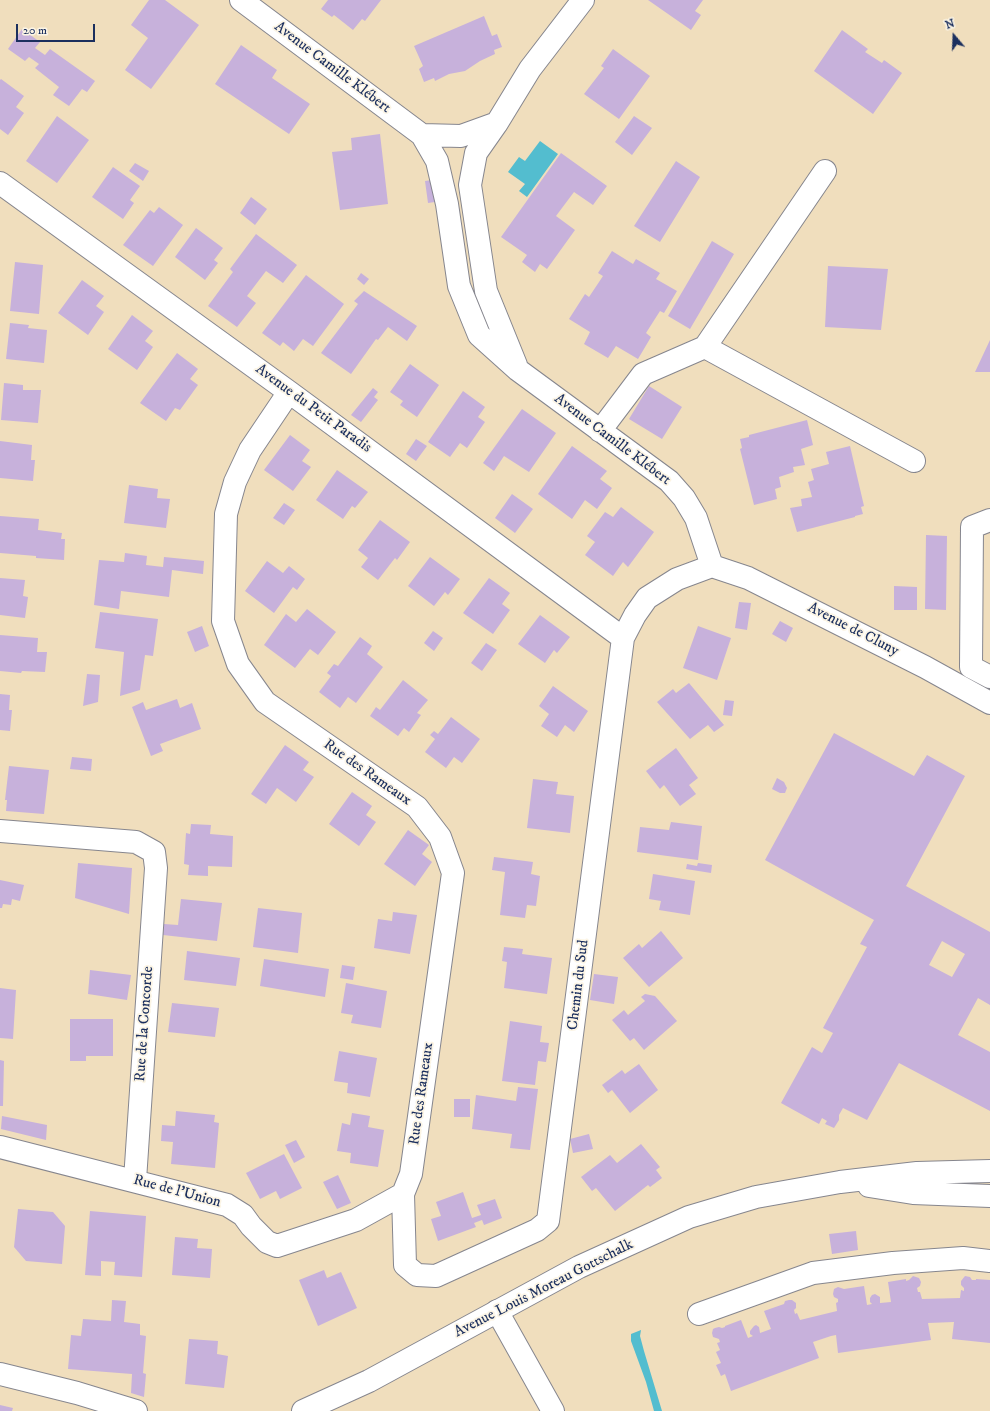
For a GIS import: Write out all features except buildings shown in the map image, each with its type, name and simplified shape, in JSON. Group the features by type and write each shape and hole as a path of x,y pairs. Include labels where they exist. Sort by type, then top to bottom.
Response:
{"street":[{"name":"Avenue Camille Klébert","path":"241,0 422,135 437,161 446,204 459,286 479,335 518,370 668,481 684,498 696,518 712,566"},
{"path":"518,370 486,291 470,185 476,153 497,123 530,69 583,0"},
{"path":"422,135 462,136 497,123"},
{"path":"600,431 643,374 705,347 825,171"},
{"name":"Avenue du Petit Paradis","path":"0,184 290,392 623,638"},
{"path":"705,347 914,461"},
{"name":"Rue des Rameaux","path":"290,392 250,450 235,482 226,514 223,621 238,664 265,702 416,807 440,837 453,873 412,1174 403,1194"},
{"path":"990,520 972,527 971,667 990,677"},
{"name":"Chemin du Sud","path":"403,1194 405,1265 417,1275 436,1276 537,1230 548,1221 623,638 635,615 647,598 677,579 712,566"},
{"name":"Avenue de Cluny","path":"712,566 755,581 925,667 990,703"},
{"name":"Rue de la Concorde","path":"0,831 136,842 154,852 156,868 135,1180"},
{"name":"Rue de l'Union","path":"0,1147 135,1180 227,1205 243,1215 251,1226 267,1242 277,1246 356,1220 403,1194"},
{"name":"Avenue Louis Moreau Gottschalk","path":"303,1411 369,1381 580,1267 689,1217 756,1197 840,1182 917,1173 990,1172"},
{"name":"Avenue Louis Moreau Gottschalk","path":"840,1182 912,1193 990,1196"},
{"path":"698,1314 813,1273 893,1263 964,1258 990,1261"},
{"path":"497,1311 553,1411"},
{"path":"0,1374 77,1393 136,1411"}],"water":[{"path":"540,141 558,154 527,197 519,191 525,184 508,172 519,157 525,161"},
{"path":"641,1330 640,1336 662,1411 654,1411 646,1382 631,1341 631,1334"}]}
